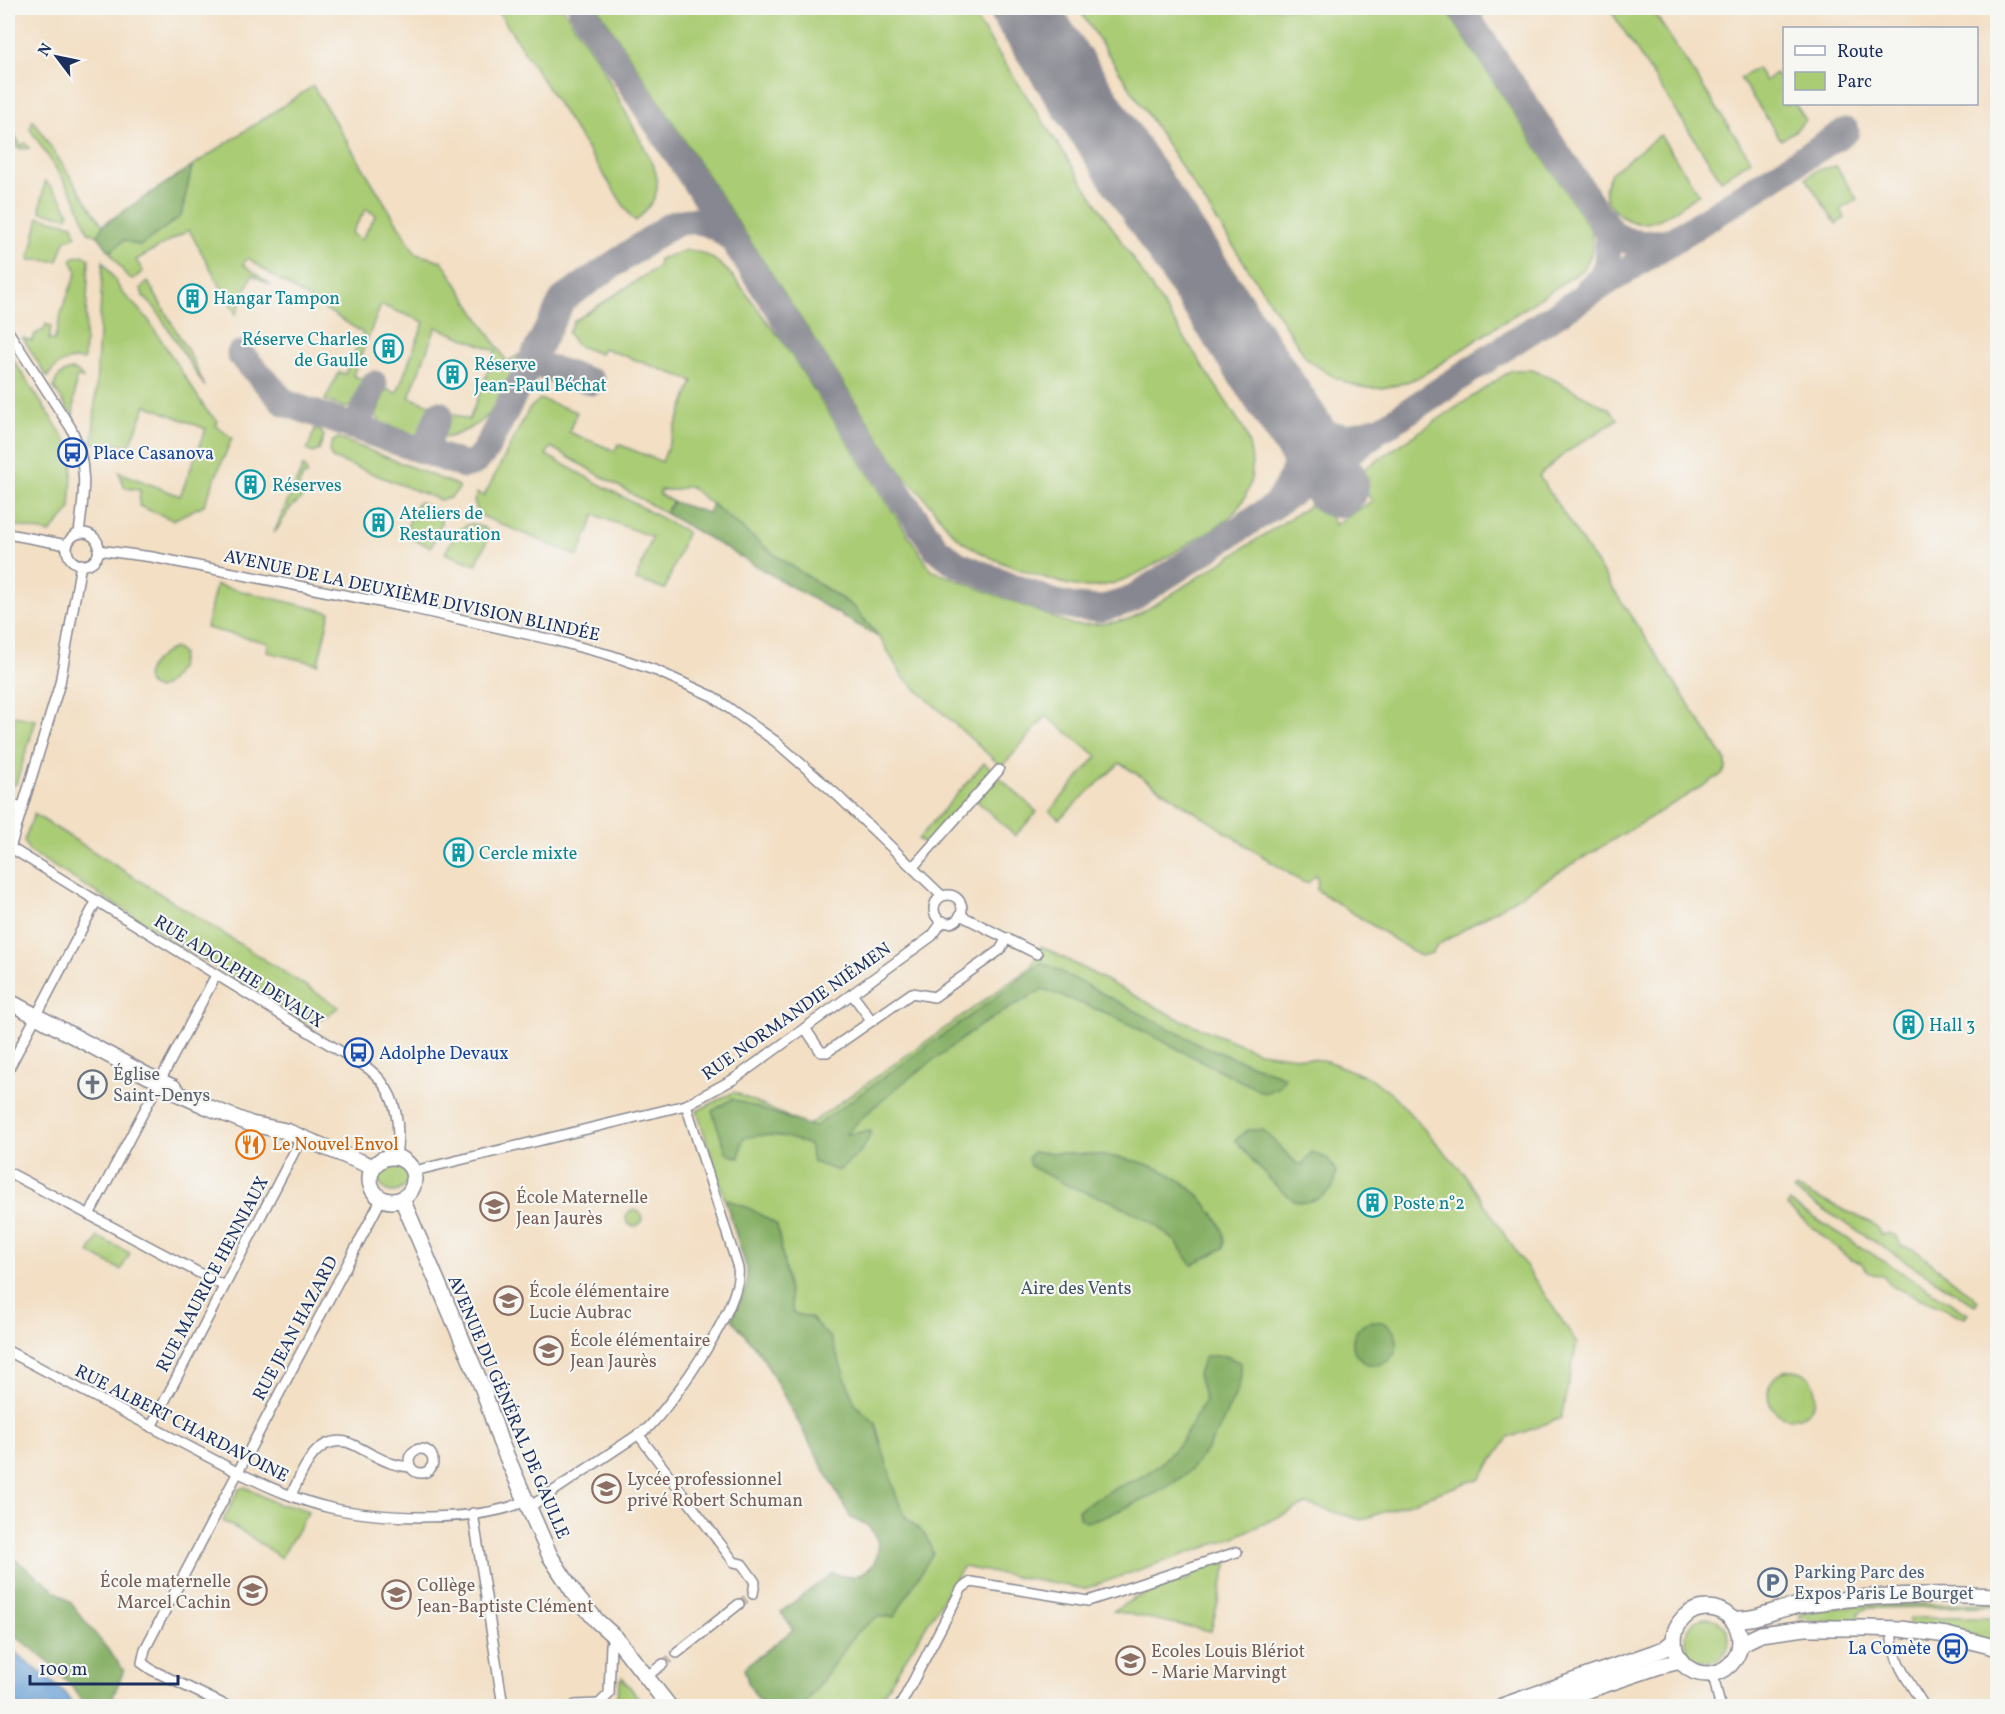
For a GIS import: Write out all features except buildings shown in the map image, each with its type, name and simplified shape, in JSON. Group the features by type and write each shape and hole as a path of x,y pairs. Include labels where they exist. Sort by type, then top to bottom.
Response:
{"main road":[{"path":"8,1001 167,1085 183,1087 216,1101 226,1109 227,1113 251,1124 286,1131 374,1167"},
{"path":"396,1156 408,1162 414,1171 414,1185 408,1195 393,1201 382,1198 372,1187 370,1180 374,1167 380,1160 396,1156"},
{"name":"AVENUE DU GÉNÉRAL DE GAULLE","path":"402,1199 483,1389 500,1441 526,1504 560,1574 659,1707"},
{"path":"1732,1619 1756,1618 1794,1606 1872,1598 1998,1596"},
{"path":"1700,1608 1717,1609 1732,1619 1739,1632 1740,1644 1736,1658 1730,1665 1713,1674 1698,1673 1690,1670 1681,1661 1674,1641 1676,1628 1680,1621 1692,1611 1700,1608"},
{"name":"AVENUE DU GÉNÉRAL DE GAULLE","path":"597,1621 616,1638 669,1707"},
{"path":"1740,1644 1761,1634 1805,1628 1892,1629 1947,1635 1998,1648"},
{"path":"1502,1707 1664,1649 1674,1641"},
{"path":"1541,1707 1660,1666 1681,1661"}],"street":[{"path":"8,331 79,442 84,468 79,533"},
{"path":"79,533 86,533 94,539 98,550 93,561 81,564 71,560 68,555 70,540 79,533"},
{"path":"8,534 68,545"},
{"name":"AVENUE DE LA DEUXIÈME DIVISION BLINDÉE","path":"98,550 152,557 411,608 553,640 610,655 657,671 712,696 775,741 942,896"},
{"path":"9,852 60,683 81,564"},
{"path":"913,867 999,770"},
{"path":"8,801 21,809"},
{"name":"RUE ADOLPHE DEVAUX","path":"9,852 96,902 369,1070 388,1089 399,1124 396,1156"},
{"path":"951,895 959,899 962,908 960,915 955,921 943,921 936,916 934,907 942,896 951,895"},
{"path":"8,1070 96,902"},
{"path":"960,915 1037,954"},
{"name":"RUE NORMANDIE NIÉMEN","path":"414,1171 686,1105 734,1079 932,936 943,921"},
{"path":"805,1028 821,1052 827,1052 912,993 934,997 1000,950 1006,938"},
{"path":"89,1215 167,1085 216,975"},
{"path":"852,994 872,1022"},
{"name":"RUE ALBERT CHARDAVOINE","path":"8,1351 237,1472 291,1496 329,1508 364,1515 420,1517 472,1513 526,1504 638,1434 658,1417 681,1389 701,1358 721,1322 737,1285 739,1275 686,1105"},
{"name":"RUE MAURICE HENNIAUX","path":"151,1426 302,1137"},
{"path":"8,1172 224,1286"},
{"name":"RUE JEAN HAZARD","path":"227,1707 152,1671 142,1663 145,1648 382,1198"},
{"path":"638,1434 734,1562 742,1564 755,1582 753,1594"},
{"path":"291,1496 315,1452 324,1444 347,1442 394,1466 410,1467"},
{"path":"472,1513 504,1707"},
{"path":"900,1707 962,1588 971,1582 1088,1601 1237,1552"},
{"path":"677,1653 739,1604"},
{"path":"1892,1629 1891,1642 1898,1662 1924,1707"},
{"path":"574,1707 575,1705 599,1704 609,1694 611,1644"},
{"path":"646,1676 663,1664"},
{"path":"1713,1674 1720,1707"}],"green space":[{"path":"496,8 563,8 601,65 656,173 655,195 636,221 631,217"},
{"path":"598,8 969,8 1244,429 1251,455 1252,473 1248,491 1237,509 1220,525 1145,570 1118,582 1092,587 1067,584 1020,570 983,554 961,540 905,478"},
{"path":"1078,8 1445,8 1591,230 1592,251 1583,270 1423,375 1390,387 1376,388 1349,384 1336,378 1307,359"},
{"path":"1609,8 1651,8 1751,160 1721,180"},
{"path":"1757,68 1765,81 1775,73 1783,85 1783,105 1796,105 1806,120 1781,140 1740,78"},
{"path":"313,86 416,254 442,261 507,362 522,353 518,366 492,410 470,429 446,438 442,434 449,413 469,420 496,351 436,327 409,397 430,405 426,413 431,415 424,433 418,436 380,422 376,415 386,389 397,393 424,322 381,305 353,375 364,380 354,405 345,408 325,400 339,372 345,374 363,333 248,258 243,264 271,285 252,275 236,314 189,230 136,260 143,271 134,279 128,278 110,252 124,240 181,216 192,166","holes":["366,209 376,215 361,240 351,233"]},
{"path":"33,120 103,226 98,236 88,232 76,199 30,129"},
{"path":"8,125 21,146 25,143 29,148 19,148 12,143"},
{"path":"1660,135 1699,194 1663,218 1640,223 1628,220 1617,213 1606,199 1605,187 1611,173"},
{"path":"192,166 181,216 140,246 124,240 110,252 98,236 104,224"},
{"path":"1836,166 1857,199 1841,209 1845,218 1836,224 1806,178 1817,170"},
{"path":"45,181 61,198 69,213 67,217 40,210"},
{"path":"39,217 73,225 76,235 65,241 58,261 29,260"},
{"path":"687,250 702,253 728,271 779,336 931,570 1073,625 1104,624 1130,619 1320,499 1335,525 1372,501 1355,475 1512,370 1532,370 1547,376 1609,409 1618,419 1565,453 1539,476 1726,761 1726,769 1721,775 1438,945 1432,953 1420,956 1317,890 1316,875 1308,883 1302,882 1120,763 1059,819 1050,811 1097,756 1046,716 1002,767 902,676 880,638 854,607 775,555 689,486 675,490 661,490 659,494 673,502 665,513 551,447 546,455 687,532 665,589 636,580 652,537 595,515 578,556 479,515 474,501 477,493 484,496 529,409 540,399 577,412 569,432 615,451 618,444 662,462 693,381 603,348 600,354 576,345 568,333 574,321 658,267 659,259"},
{"path":"83,255 89,259 84,360 63,362 47,377 23,338 32,341 35,334 44,330 46,324 51,326 49,340 54,341 64,304 77,272 71,260"},
{"path":"103,261 122,292 147,318 207,411 218,421 216,426 232,438 204,505 173,520 139,506 140,490 125,488 119,472 180,496 206,429 146,405 130,445 93,443"},
{"path":"148,282 192,358 205,387 155,308 143,296 141,288"},
{"path":"8,352 69,445 73,457 70,510 50,533 8,524"},
{"path":"72,370 78,372 83,378 76,377 73,417 54,388 60,376"},
{"path":"315,429 321,431 324,436 319,450 313,453 307,450"},
{"path":"338,438 459,486 459,489 450,498 440,500 332,458 329,451 333,441"},
{"path":"303,466 307,475 303,476 296,493 303,496 288,511 274,533"},
{"path":"420,502 436,511 441,520 431,547 404,534 416,505"},
{"path":"673,502 708,513 712,504 775,555 854,607 880,638 665,513"},
{"path":"471,524 485,528 490,534 476,565 445,553 458,531"},
{"path":"216,585 330,612 318,664 267,652 268,643 206,628"},
{"path":"175,648 182,654 182,659 175,675 158,689 150,685 147,673 150,667 162,655"},
{"path":"8,715 36,720 16,784 8,787"},
{"path":"984,763 991,769 979,788 951,815 927,845 918,839"},
{"path":"998,776 1037,812 1015,836 976,800"},
{"path":"34,814 339,1007 311,1026 29,851 24,841"},
{"name":"Aire des Vents","path":"1041,946 1177,1018 1259,1052 1327,1061 1372,1079 1394,1096 1463,1172 1577,1343 1561,1418 1508,1438 1480,1478 1361,1520 1307,1504 1232,1538 1084,1589 963,1567 876,1706 776,1706 761,1703 749,1685 744,1668 793,1630 781,1612 833,1573 848,1577 861,1574 871,1567 878,1546 875,1534 866,1525 851,1518 762,1356 732,1319 747,1285 747,1269 697,1111 734,1092 807,1126 1031,967"},
{"path":"1042,962 1205,1047 1285,1077 1278,1088 1264,1093 1109,1014 1043,989 981,1025 900,1085 863,1117 846,1134 871,1131 869,1138 858,1154 838,1171 813,1162 809,1145 776,1136 759,1135 743,1138 739,1158 727,1154 712,1111 732,1099 814,1127"},
{"path":"1248,1130 1263,1130 1296,1163 1302,1165 1312,1152 1328,1159 1336,1172 1333,1188 1313,1201 1299,1202 1292,1199 1275,1185 1235,1140"},
{"path":"1033,1152 1106,1156 1153,1166 1194,1191 1220,1224 1224,1233 1224,1248 1192,1265 1176,1242 1150,1221 1111,1201 1071,1187 1030,1166 1028,1158"},
{"path":"393,1164 403,1168 407,1178 403,1188 393,1192 383,1188 379,1178 383,1168"},
{"path":"1796,1188 1868,1221 1877,1227 1881,1235 1890,1233 1897,1237 1901,1246 1914,1249 1978,1301 1975,1305 1794,1191"},
{"path":"725,1199 749,1208 777,1225 793,1313 811,1318 831,1339 855,1404 875,1423 904,1515 926,1536 933,1553 894,1617 877,1617 855,1634 804,1706 776,1706 761,1703 749,1685 744,1668 793,1630 781,1612 833,1573 848,1577 861,1574 871,1567 878,1546 875,1534 866,1525 851,1518 762,1356 732,1319 747,1285 747,1269"},
{"path":"1789,1202 1968,1314 1965,1318 1891,1286 1883,1275 1870,1273 1862,1263 1851,1260 1787,1206"},
{"path":"631,1210 637,1210 642,1218 640,1224 631,1226 626,1221 626,1215"},
{"path":"98,1237 130,1253 121,1270 89,1253"},
{"path":"1375,1321 1391,1327 1397,1343 1391,1359 1375,1365 1359,1359 1353,1343 1359,1327"},
{"path":"1205,1356 1226,1356 1241,1363 1241,1370 1240,1382 1234,1398 1203,1455 1192,1468 1171,1484 1111,1514 1086,1522 1080,1517 1078,1510 1158,1466 1181,1442 1205,1400 1198,1374"},
{"path":"1792,1370 1809,1377 1816,1394 1809,1411 1792,1418 1775,1411 1768,1394 1775,1377"},
{"path":"245,1487 277,1504 309,1511 281,1558 223,1521 239,1489"},
{"path":"8,1554 70,1602 124,1670 112,1699 112,1706 86,1706 70,1684 51,1665 8,1631"},
{"path":"1228,1561 1211,1631 1113,1611 1135,1598 1191,1578 1192,1572"},
{"path":"1997,1603 1997,1606 1868,1608 1859,1612 1858,1622 1812,1621 1799,1617 1803,1613 1857,1605"},
{"path":"1707,1618 1716,1619 1723,1624 1728,1631 1728,1649 1723,1656 1716,1661 1707,1662 1698,1661 1691,1656 1686,1649 1685,1640 1686,1631 1691,1624 1698,1619"},
{"path":"1910,1618 1997,1618 1997,1642 1909,1624"},
{"path":"622,1677 645,1706 609,1706 617,1696"}],"water":[{"path":"8,1646 63,1691 74,1706 8,1706"}],"taxiway":[{"path":"581,8 905,503 936,548 957,564 1052,602 1074,607 1100,609 1128,601 1274,506 1291,478 1297,454 1292,430 1280,400"},
{"path":"1461,8 1598,214 1608,235 1607,264 1600,279 1588,290"},
{"path":"1284,406 1304,425 1325,434 1348,437 1383,428 1524,335 1846,131"},
{"path":"1601,217 1612,232 1625,240 1649,243 1672,240"},
{"path":"240,354 285,403 464,465 475,462 485,451 563,299 671,225 687,221 702,222 716,227 729,237"},
{"path":"530,362 592,382"},
{"path":"356,427 374,384"},
{"path":"424,451 439,414"},
{"path":"1282,500 1373,435"}],"runway":[{"path":"1023,8 1336,485"}],"tunnel":[{"path":"739,1604 753,1594"},
{"path":"663,1664 677,1653"}],"place":[{"name":"Hangar Tampon","path":"192,298"},
{"name":"Réserve Charles de Gaulle","path":"389,349"},
{"name":"Réserve Jean-Paul Béchat","path":"453,374"},
{"name":"Place Casanova","path":"72,453"},
{"name":"Réserves","path":"251,485"},
{"name":"Ateliers de Restauration","path":"378,523"},
{"name":"Cercle mixte","path":"458,853"},
{"name":"Hall 3","path":"1908,1025"},
{"name":"Adolphe Devaux","path":"358,1053"},
{"name":"Église Saint-Denys","path":"92,1084"},
{"name":"Le Nouvel Envol","path":"251,1144"},
{"name":"Poste n°2","path":"1372,1203"},
{"name":"École Maternelle Jean Jaurès","path":"495,1207"},
{"name":"École élémentaire Lucie Aubrac","path":"508,1301"},
{"name":"École élémentaire Jean Jaurès","path":"549,1350"},
{"name":"Lycée professionnel privé Robert Schuman","path":"606,1489"},
{"name":"Parking Parc des Expos Paris Le Bourget","path":"1773,1582"},
{"name":"École maternelle Marcel Cachin","path":"252,1591"},
{"name":"Collège Jean-Baptiste Clément","path":"396,1595"},
{"name":"La Comète","path":"1952,1648"},
{"name":"Ecoles Louis Blériot - Marie Marvingt","path":"1130,1661"}]}
